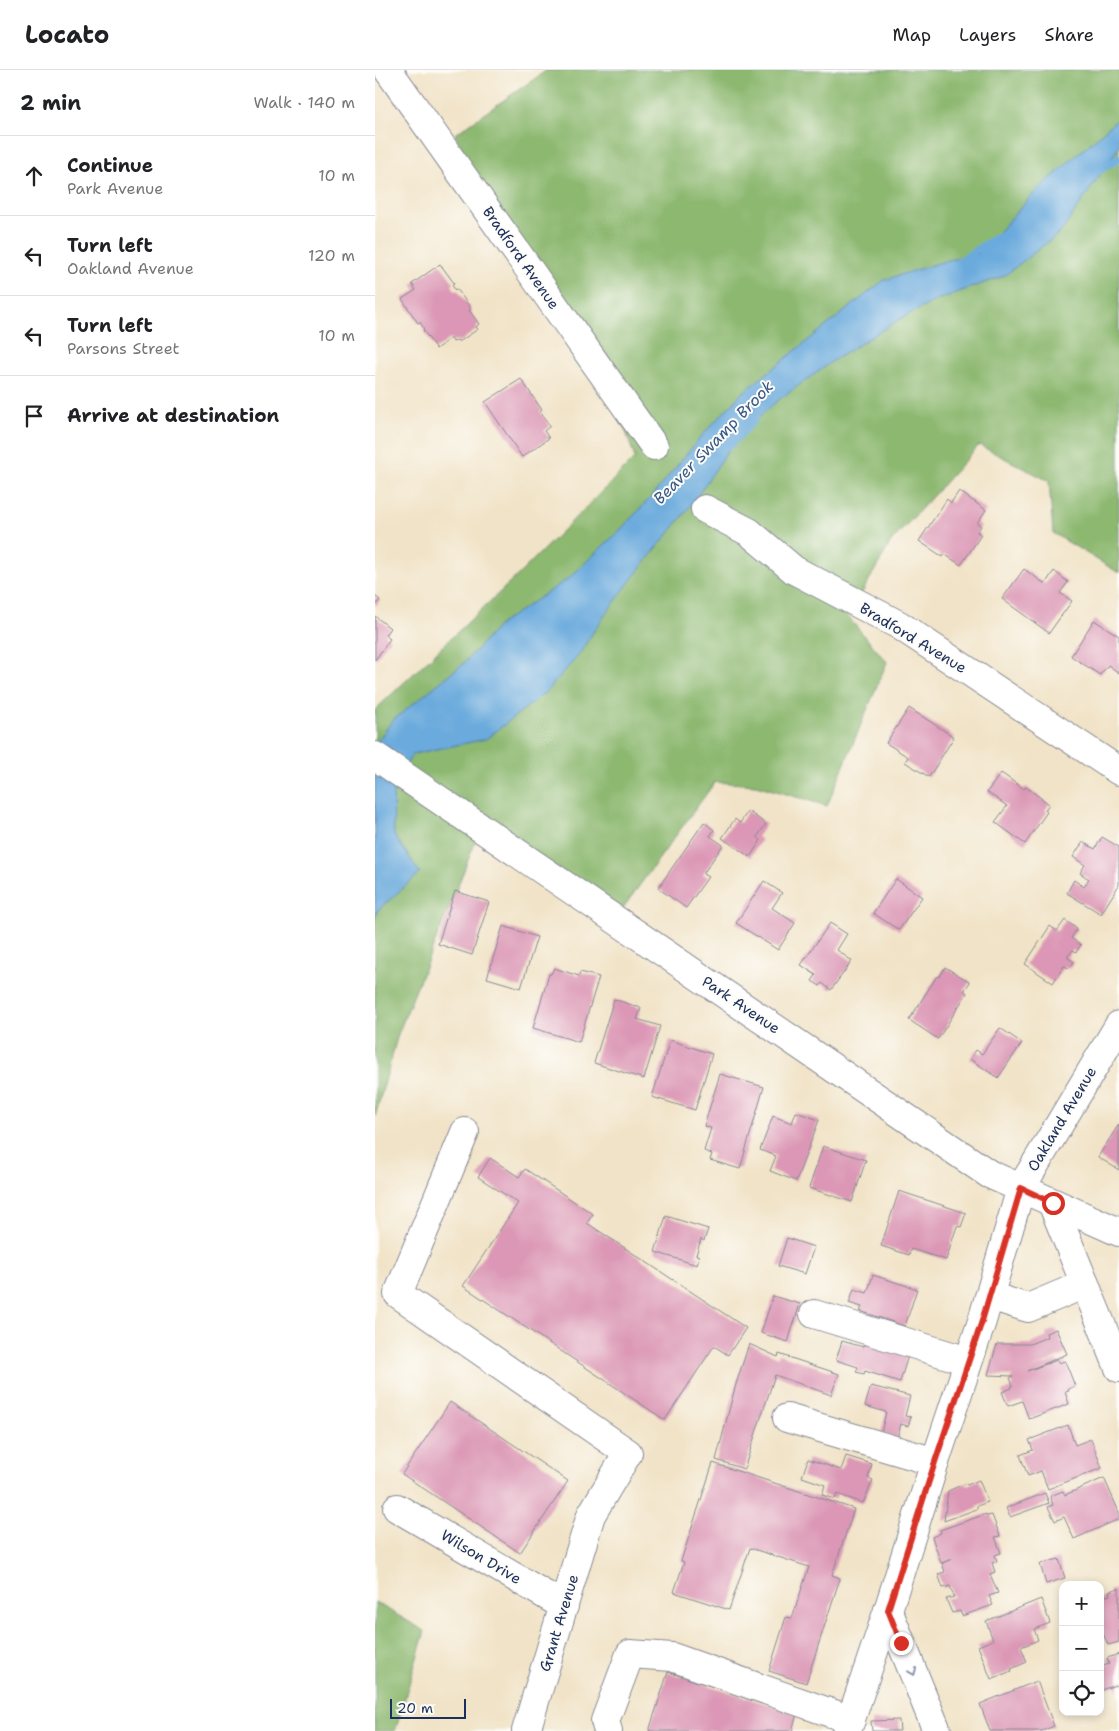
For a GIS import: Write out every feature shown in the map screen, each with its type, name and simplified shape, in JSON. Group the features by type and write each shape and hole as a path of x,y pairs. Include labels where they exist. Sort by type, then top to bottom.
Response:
{"street":[{"name":"Bradford Avenue","path":"389,70 654,446"},
{"name":"Bradford Avenue","path":"705,509 749,532 794,570 899,625 1119,771"},
{"name":"Park Avenue","path":"375,756 989,1174 1119,1232"},
{"name":"Oakland Avenue","path":"849,1725 990,1296 1021,1188 1119,1025"},
{"name":"Grant Avenue","path":"465,1132 398,1294 629,1452 591,1515 526,1731"},
{"path":"1053,1203 1119,1368"},
{"path":"990,1296 1028,1308 1085,1284"},
{"path":"814,1314 968,1361"},
{"path":"787,1418 935,1462"},
{"name":"Wilson Drive","path":"397,1508 564,1606"},
{"path":"888,1610 937,1731"},
{"path":"608,1731 605,1721 630,1654 672,1657 849,1725"}],"green space":[{"path":"547,70 1119,70 1119,573 1053,533 1049,481 979,445 891,542 848,617 887,662 827,806 756,785 715,782 615,919 481,828 398,1034 375,1117 375,710 518,575 635,458 608,380 496,223 455,134"},
{"path":"375,1602 425,1631 395,1731 375,1731"}],"water":[{"path":"1119,118 1119,147 1061,232 1004,276 939,299 900,319 837,358 777,401 739,435 686,512 634,576 597,626 578,656 546,692 486,739 413,754 393,784 394,835 420,873 377,911 375,920 375,744 393,720 465,662 500,624 569,578 620,530 652,496 704,433 742,393 884,280 948,260 978,254 1036,191"}],"building":[{"path":"440,264 454,283 452,285 455,290 457,289 479,324 476,327 478,329 459,342 458,340 453,342 451,338 436,349 420,322 418,323 402,299 416,290 412,284"},
{"path":"521,379 542,410 540,412 550,426 544,431 549,438 522,457 485,402"},
{"path":"959,491 986,510 977,523 981,526 977,532 981,535 961,565 944,554 943,557 919,541 947,499 951,503"},
{"path":"1024,569 1045,584 1054,571 1068,582 1060,593 1072,601 1049,633 1002,599"},
{"path":"375,596 380,600 375,607"},
{"path":"375,616 390,628 385,635 390,639 375,660"},
{"path":"1094,620 1119,636 1119,673 1108,665 1100,675 1071,656"},
{"path":"909,708 954,737 929,777 905,762 908,757 886,743"},
{"path":"1001,773 1024,789 1026,787 1049,804 1045,810 1047,812 1025,844 995,822 1007,806 987,792"},
{"path":"748,811 766,824 757,837 761,840 750,857 722,838 735,819 740,823"},
{"path":"704,822 714,830 710,836 723,845 703,874 708,877 686,908 658,888"},
{"path":"1102,837 1119,847 1119,885 1101,914 1067,893 1074,880 1084,887 1089,879 1080,873 1085,865 1073,857 1083,842 1095,849"},
{"path":"896,879 922,897 899,930 873,913"},
{"path":"764,881 782,893 772,908 795,923 778,950 736,923"},
{"path":"455,891 489,902 472,955 438,944"},
{"path":"1065,920 1077,929 1071,938 1081,945 1076,952 1073,950 1067,957 1074,962 1069,968 1064,966 1053,983 1025,964 1050,926 1057,931"},
{"path":"830,923 847,934 837,950 852,961 831,990 822,983 820,986 812,981 816,975 801,965"},
{"path":"503,926 537,937 521,988 487,978"},
{"path":"945,967 970,982 964,991 967,993 938,1039 909,1020 937,976 939,977"},
{"path":"554,968 579,976 580,972 599,977 579,1042 533,1028 549,974 551,974"},
{"path":"614,999 641,1008 637,1019 660,1026 644,1079 594,1063"},
{"path":"1000,1028 1022,1043 998,1078 970,1059 976,1050 982,1054"},
{"path":"670,1040 712,1054 695,1110 652,1097"},
{"path":"720,1074 764,1087 740,1169 710,1160 712,1154 704,1151 711,1128 704,1126"},
{"path":"796,1112 819,1120 796,1181 770,1171 776,1156 760,1150 773,1116 792,1123"},
{"path":"1119,1124 1119,1170 1098,1157"},
{"path":"823,1146 866,1160 852,1202 809,1188"},
{"path":"490,1158 519,1177 525,1169 593,1214 587,1223 746,1328 728,1355 714,1346 665,1420 463,1286 518,1203 478,1177"},
{"path":"899,1191 966,1213 961,1227 957,1226 946,1260 911,1249 909,1255 881,1246"},
{"path":"666,1216 708,1229 704,1241 701,1239 696,1255 699,1256 697,1265 655,1252"},
{"path":"787,1238 814,1247 805,1274 778,1266"},
{"path":"873,1275 917,1289 905,1326 860,1311 862,1307 849,1303 854,1289 867,1293"},
{"path":"773,1296 800,1304 788,1342 761,1333"},
{"path":"1056,1329 1067,1354 1027,1371 1057,1360 1058,1363 1065,1361 1075,1386 1065,1392 1069,1404 1029,1419 1022,1401 1008,1406 1002,1392 1012,1388 1010,1378 1013,1376 988,1375 997,1344 1030,1344 1047,1337 1046,1333"},
{"path":"866,1336 910,1349 900,1382 865,1371 864,1374 856,1372 858,1367 836,1360 842,1341 863,1347"},
{"path":"749,1344 778,1357 779,1354 839,1374 831,1395 775,1375 744,1469 716,1460 736,1384"},
{"path":"871,1386 910,1396 905,1416 911,1417 908,1426 901,1424 897,1438 881,1433 886,1412 865,1406"},
{"path":"450,1402 568,1481 520,1553 402,1474"},
{"path":"1068,1425 1075,1445 1091,1439 1102,1468 1048,1489 1041,1471 1028,1476 1020,1455 1033,1450 1029,1440"},
{"path":"846,1456 872,1464 868,1478 873,1480 863,1503 837,1494 835,1499 822,1495 825,1485 802,1477 808,1459 841,1470"},
{"path":"713,1463 854,1509 832,1575 840,1578 806,1683 769,1671 786,1617 792,1618 809,1567 750,1548 729,1610 674,1592 684,1562 681,1561"},
{"path":"1104,1478 1119,1512 1119,1519 1074,1539 1064,1517 1055,1521 1048,1507 1053,1505 1050,1496 1063,1491 1065,1495"},
{"path":"979,1480 988,1502 977,1506 977,1509 944,1521 948,1491 966,1483 967,1485"},
{"path":"1045,1493 1049,1503 1010,1517 1006,1508"},
{"path":"986,1514 987,1516 992,1515 1000,1536 995,1537 1001,1553 995,1555 997,1561 992,1563 995,1572 990,1574 998,1593 989,1596 993,1605 962,1616 960,1611 952,1613 946,1599 954,1597 950,1586 943,1588 938,1574 945,1572 942,1563 953,1559 941,1563 932,1537 941,1533 940,1530"},
{"path":"1059,1559 1065,1578 1046,1584 1040,1564"},
{"path":"1119,1588 1119,1642 1108,1645 1104,1636 1104,1597 1110,1595 1109,1591"},
{"path":"1041,1599 1050,1623 1034,1629 1038,1640 1021,1647 1027,1662 1011,1669 1012,1671 991,1679 978,1646 993,1640 986,1621"},
{"path":"1119,1654 1119,1692 1116,1685 1104,1689 1104,1666 1109,1664 1107,1658"},
{"path":"668,1672 797,1714 792,1731 649,1731"},
{"path":"1037,1681 1054,1726 1042,1731 990,1731 980,1704"},
{"path":"899,1720 900,1731 872,1731 871,1721"}],"waterway":[{"name":"Beaver Swamp Brook","path":"1098,171 1119,158"},
{"name":"Beaver Swamp Brook","path":"960,261 998,236"},
{"name":"Beaver Swamp Brook","path":"729,446 754,420"}],"route":[{"path":"901,1643 888,1610 982,1321 1021,1188 1053,1203"}]}
